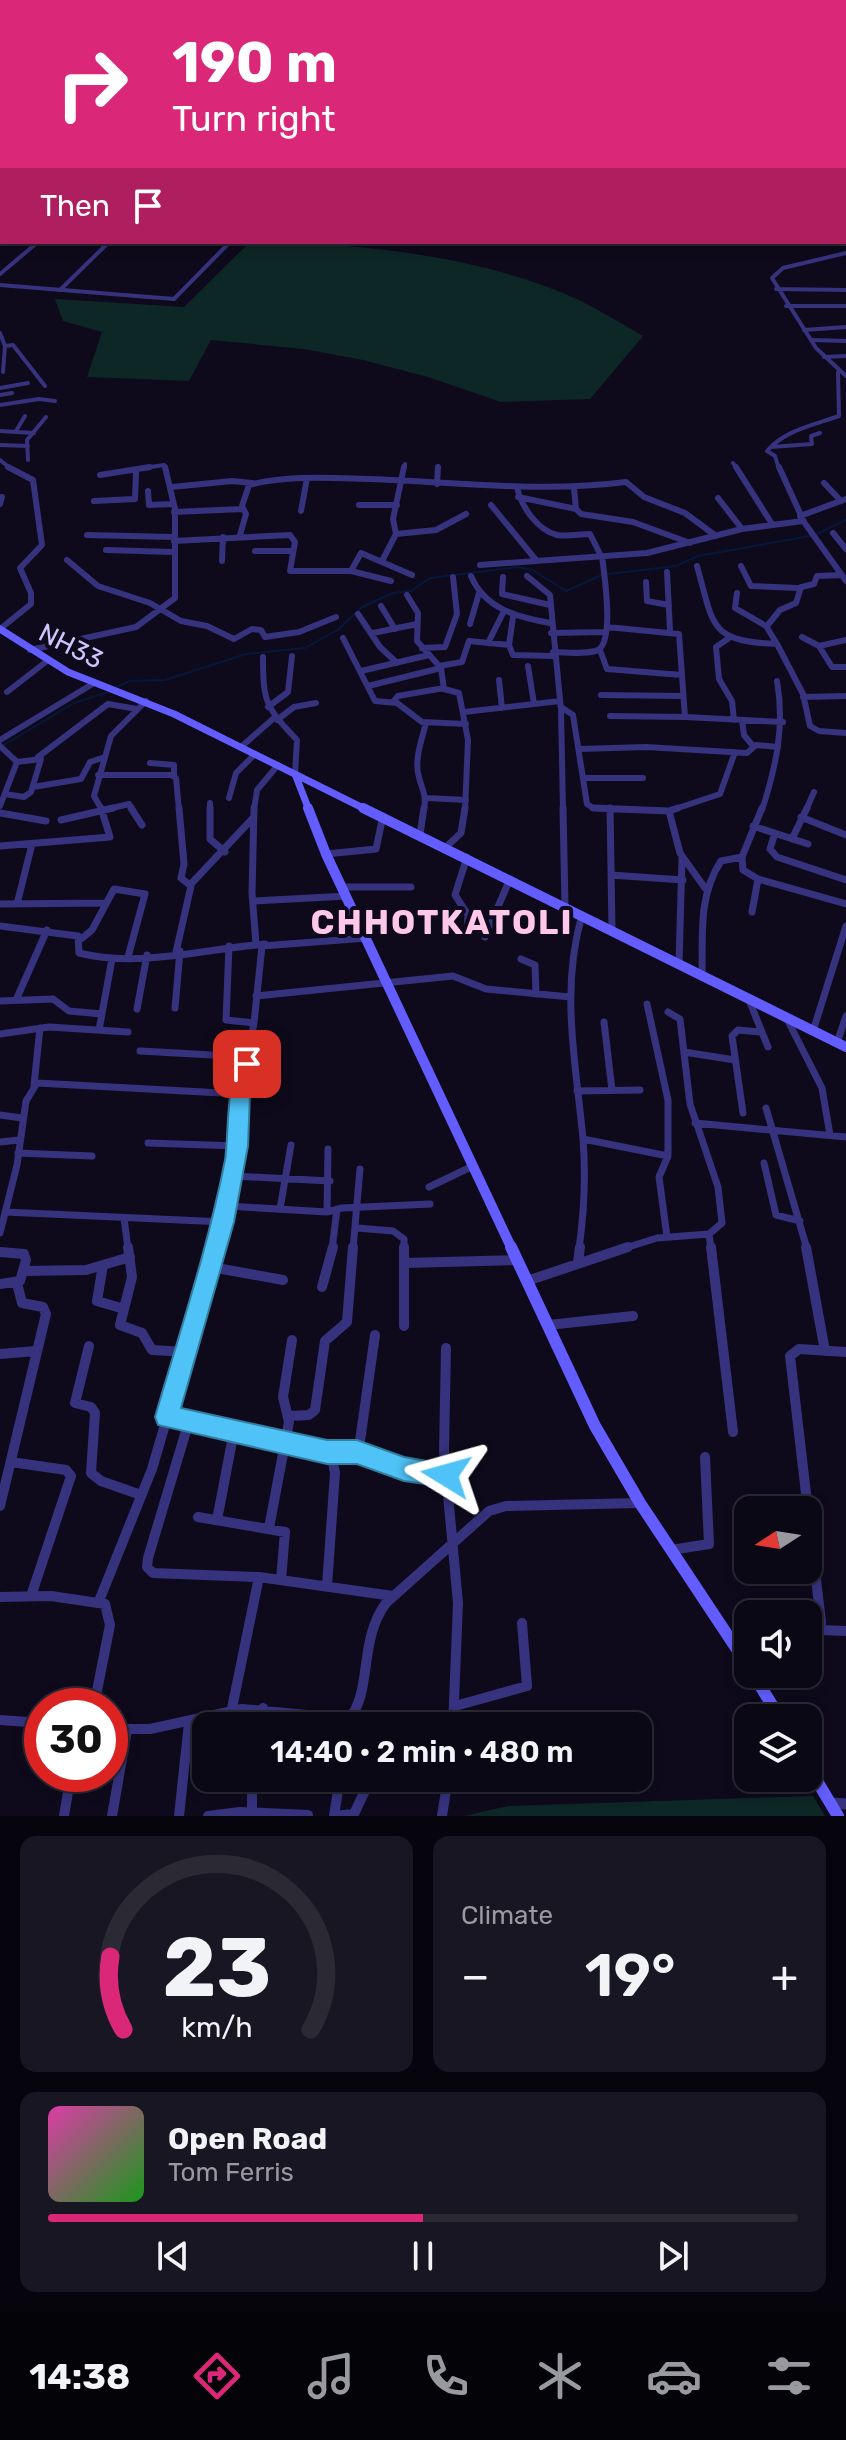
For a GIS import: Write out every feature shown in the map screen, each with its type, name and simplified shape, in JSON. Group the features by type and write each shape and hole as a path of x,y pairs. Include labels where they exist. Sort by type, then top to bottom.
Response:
{"main road":[{"name":"NH33","path":"0,629 47,661 94,683 146,701 842,1045"},
{"path":"295,774 326,854 595,1426 640,1503 734,1645"},
{"path":"822,1790 834,1810"}],"street":[{"path":"0,274 36,244"},
{"path":"60,290 107,244"},
{"path":"0,285 174,299 228,244"},
{"path":"846,253 779,270 772,278 786,306 824,357 846,376"},
{"path":"776,289 846,290"},
{"path":"786,306 846,306"},
{"path":"804,330 846,327"},
{"path":"0,333 3,349 1,372 11,371"},
{"path":"812,340 846,341"},
{"path":"3,349 13,345 45,386"},
{"path":"824,357 846,356"},
{"path":"769,448 817,421 838,417 837,402 844,392 838,372"},
{"path":"0,388 28,383"},
{"path":"0,395 12,393"},
{"path":"0,405 39,399 55,401"},
{"path":"16,431 25,416"},
{"path":"28,460 27,440 46,417"},
{"path":"0,431 34,433"},
{"path":"769,448 812,445 811,436 820,433"},
{"path":"0,445 28,446"},
{"path":"769,448 767,452 775,456 783,486 801,518 844,578"},
{"path":"0,460 15,473 33,480 42,545 20,568 31,593 31,604 0,629"},
{"path":"733,463 772,524"},
{"path":"382,561 396,534 393,519 405,464"},
{"path":"30,650 51,641 130,629 153,618 175,596 172,580 172,487 164,465 143,466 136,472 100,475"},
{"path":"437,484 438,466"},
{"path":"94,501 135,499 136,472"},
{"path":"301,511 307,478"},
{"path":"172,487 307,478 574,488 628,483 644,497 685,513 716,536"},
{"path":"242,509 252,483"},
{"path":"480,565 647,553 692,544 742,529 801,518 844,500 824,483"},
{"path":"517,487 518,497 525,508 556,535 590,534"},
{"path":"574,488 576,509"},
{"path":"148,491 149,505 173,504"},
{"path":"518,497 633,522 692,544"},
{"path":"718,498 742,529"},
{"path":"359,505 397,505"},
{"path":"491,505 536,560"},
{"path":"174,512 242,509"},
{"path":"240,535 246,514 242,509"},
{"path":"396,534 436,530 466,514"},
{"path":"590,515 590,534 602,556 605,575 606,629 600,650 603,666 607,669 682,675"},
{"path":"833,533 846,549"},
{"path":"87,535 174,539 290,535 295,540 290,571 351,571 391,581"},
{"path":"257,535 254,555 293,551"},
{"path":"222,561 223,537"},
{"path":"106,550 173,552"},
{"path":"351,571 358,554 412,575"},
{"path":"67,560 69,566 98,586 161,609 181,621 207,626 236,640 255,629 261,630 265,637 292,634 336,617"},
{"path":"697,566 714,617 729,638 741,643 777,644"},
{"path":"741,566 751,586 801,587 814,584 817,576 844,578"},
{"path":"667,572 670,631"},
{"path":"471,576 479,593 513,617 550,623"},
{"path":"527,576 550,592 550,623 561,704 565,906"},
{"path":"422,648 445,647 457,614 453,577"},
{"path":"503,577 502,594 550,605"},
{"path":"646,582 647,601 669,605"},
{"path":"767,626 780,610 796,603 801,587"},
{"path":"470,624 479,593"},
{"path":"737,593 735,608 767,626 803,697 805,716 814,729 846,733"},
{"path":"407,595 418,613 416,638 440,667 444,688"},
{"path":"381,606 395,629"},
{"path":"488,643 504,611"},
{"path":"358,614 373,633 381,651 397,663"},
{"path":"513,617 509,645 515,656 600,650"},
{"path":"373,633 417,624"},
{"path":"551,633 606,629 670,631 681,638 685,717"},
{"path":"802,637 819,646 832,667 846,667"},
{"path":"343,638 377,703 393,702 426,723 466,724"},
{"path":"729,638 716,650 719,679 732,701 744,735 753,746 778,747"},
{"path":"819,646 846,640"},
{"path":"368,686 462,662 469,641 509,645"},
{"path":"361,671 429,655"},
{"path":"268,707 288,692 292,656"},
{"path":"263,657 268,707 275,719 297,740 295,774"},
{"path":"7,692 47,661"},
{"path":"528,666 534,704"},
{"path":"499,680 502,708"},
{"path":"777,681 783,722 772,777 742,857 743,870 758,879 846,904"},
{"path":"17,762 1,745 94,683"},
{"path":"393,702 398,696 444,688 459,693 466,724 466,800 463,828 446,847"},
{"path":"601,695 683,696"},
{"path":"803,697 846,696"},
{"path":"0,846 108,839 110,835 94,796 102,758 111,736 146,701"},
{"path":"241,747 275,719 298,706 316,703"},
{"path":"17,762 38,757 108,704 137,709"},
{"path":"464,712 561,704 573,715 587,804 610,808 669,811 720,794 735,752"},
{"path":"610,716 783,722"},
{"path":"420,834 427,798 418,770 426,723"},
{"path":"579,749 636,747 749,753 753,746"},
{"path":"229,798 236,773 255,754"},
{"path":"5,794 27,797 40,762 38,757"},
{"path":"33,787 81,779 90,762 102,758"},
{"path":"0,806 17,762"},
{"path":"150,763 174,765 184,864 181,878 190,885"},
{"path":"99,1601 125,1550 224,1222 238,1146 240,1094 254,1023 260,949 253,901 257,790 278,765"},
{"path":"0,775 12,776"},
{"path":"98,775 174,776"},
{"path":"583,778 643,778"},
{"path":"792,839 814,792"},
{"path":"427,798 466,800"},
{"path":"210,803 210,839 225,852"},
{"path":"61,820 101,808 133,805 142,825"},
{"path":"610,808 612,929"},
{"path":"669,811 682,857 679,964"},
{"path":"0,813 46,821"},
{"path":"326,854 376,849 383,816"},
{"path":"801,817 846,835"},
{"path":"175,1008 178,952 190,885 200,873 212,868 254,818"},
{"path":"753,826 808,844"},
{"path":"775,833 770,849 777,857 846,880"},
{"path":"17,904 32,844"},
{"path":"467,857 455,895 468,915 467,932"},
{"path":"682,857 705,888"},
{"path":"702,975 705,888 721,861 742,857"},
{"path":"611,875 683,880"},
{"path":"485,937 510,879"},
{"path":"752,912 758,879"},
{"path":"253,901 411,887"},
{"path":"128,957 147,896 117,888 105,903 92,930 81,939 79,953 112,959 229,946 367,938"},
{"path":"0,904 105,903"},
{"path":"578,1262 584,1215 583,1139 570,1042 570,947 582,915"},
{"path":"0,926 47,930 81,939"},
{"path":"813,1031 846,926"},
{"path":"16,1000 47,930"},
{"path":"229,946 226,1020 254,1023"},
{"path":"137,1009 147,955"},
{"path":"99,1030 112,959"},
{"path":"521,959 535,965 536,994"},
{"path":"256,996 453,976 486,989 570,997"},
{"path":"748,997 768,1047"},
{"path":"0,1001 53,999 69,1011 102,1014"},
{"path":"647,1004 668,1100 668,1156 659,1177 667,1237"},
{"path":"527,1281 578,1262 667,1237 709,1234 722,1223 718,1187 695,1123 680,1019 668,1012"},
{"path":"842,1045 846,1016"},
{"path":"786,1017 822,1088 830,1135"},
{"path":"604,1022 612,1090"},
{"path":"0,1233 5,1195 18,1153 22,1118 34,1085 40,1028"},
{"path":"0,1034 40,1028 128,1032"},
{"path":"743,1113 734,1032 760,1032"},
{"path":"140,1051 248,1057"},
{"path":"684,1052 735,1060"},
{"path":"34,1085 42,1082 140,1091 240,1094"},
{"path":"577,1091 640,1090"},
{"path":"766,1108 800,1221 825,1351"},
{"path":"0,1115 22,1118"},
{"path":"695,1123 846,1137"},
{"path":"583,1139 668,1156"},
{"path":"0,1142 19,1140"},
{"path":"148,1143 238,1146"},
{"path":"280,1209 291,1145"},
{"path":"327,1212 330,1181 328,1149"},
{"path":"18,1153 92,1156"},
{"path":"764,1163 776,1215 800,1221"},
{"path":"429,1187 473,1166"},
{"path":"290,1416 309,1415 315,1410 325,1341 347,1322 360,1169"},
{"path":"233,1176 330,1181"},
{"path":"227,1206 327,1212 358,1207 430,1204"},
{"path":"322,1287 334,1244 337,1209"},
{"path":"5,1212 224,1222"},
{"path":"124,1218 132,1277 122,1328 142,1333 149,1348 186,1352"},
{"path":"357,1228 401,1234 406,1246 404,1326"},
{"path":"709,1234 733,1432"},
{"path":"0,1253 24,1254 24,1271 17,1283 22,1303 46,1309 0,1506"},
{"path":"24,1271 86,1270 130,1257"},
{"path":"405,1263 517,1260"},
{"path":"103,1265 97,1301 124,1309"},
{"path":"211,1267 283,1280"},
{"path":"0,1284 17,1283"},
{"path":"548,1325 633,1316"},
{"path":"357,1452 375,1335"},
{"path":"269,1528 290,1416 283,1397 292,1340"},
{"path":"89,1346 75,1403 91,1407 95,1413 91,1473 101,1481 141,1495"},
{"path":"446,1348 443,1419 458,1603 454,1712"},
{"path":"818,1600 790,1356 799,1349 846,1352"},
{"path":"0,1354 36,1351"},
{"path":"167,1417 327,1452 357,1452 404,1469 446,1475"},
{"path":"189,1421 147,1567 153,1573 259,1577 393,1596"},
{"path":"217,1520 234,1431"},
{"path":"327,1452 334,1463 335,1473 327,1586"},
{"path":"671,1550 709,1544 705,1457"},
{"path":"11,1462 66,1470 71,1476 31,1596"},
{"path":"356,1712 374,1619 393,1596 478,1518 506,1506 640,1503"},
{"path":"198,1517 285,1532 281,1580"},
{"path":"231,1712 259,1577"},
{"path":"0,1597 99,1601 110,1613 110,1625 98,1688"},
{"path":"455,1706 527,1686 522,1623"},
{"path":"822,1630 846,1631"},
{"path":"237,1712 263,1708 288,1712"},
{"path":"262,1712 263,1708"},
{"path":"0,1720 24,1722"},
{"path":"128,1730 192,1722"},
{"path":"179,1816 189,1723"},
{"path":"64,1816 68,1792"},
{"path":"112,1816 116,1792"},
{"path":"252,1792 252,1812"},
{"path":"338,1792 334,1816 354,1814 364,1792"},
{"path":"442,1816 446,1792"},
{"path":"834,1810 846,1804"},
{"path":"208,1816 252,1812 308,1815"}],"green space":[{"path":"248,244 332,245 418,254 502,272 579,300 643,336 590,399 501,402 428,377 363,360 304,349 211,340 189,381 87,377 102,332 63,321 55,299 184,307"},
{"path":"813,1796 825,1816 464,1816 508,1806"}],"waterway":[{"path":"608,574 676,566 698,556 815,535 846,520"},
{"path":"116,687 130,681 165,680 246,654 305,648 339,629 362,607 393,593 411,591 430,578 517,567 533,570 566,591 602,575"},
{"path":"4,745 74,703 111,691"}],"district":[{"name":"CHHOTKATOLI","path":"442,922"}],"route":[{"path":"247,1064 240,1094 242,1120 224,1222 167,1417 327,1452 357,1452 404,1469 446,1475"}]}
